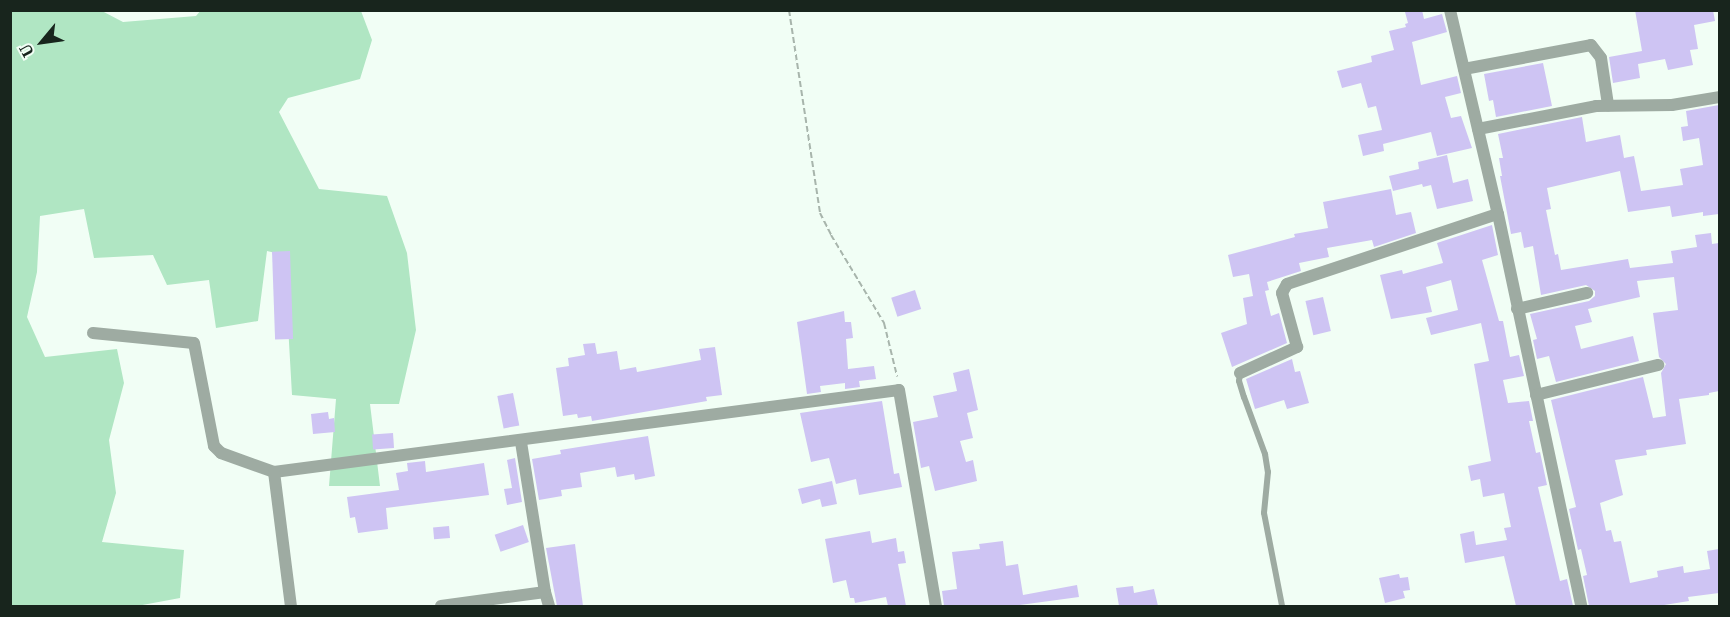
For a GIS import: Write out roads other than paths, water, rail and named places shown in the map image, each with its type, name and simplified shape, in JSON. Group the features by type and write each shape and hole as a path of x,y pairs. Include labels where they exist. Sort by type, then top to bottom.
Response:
{"street":[{"path":"1450,10 1498,214 1581,606"},
{"path":"1464,69 1591,45 1601,58 1608,105"},
{"path":"1478,129 1608,105 1672,105 1719,97"},
{"path":"1240,373 1297,347 1282,293 1287,285 1498,214"},
{"path":"1517,309 1587,293"},
{"path":"93,333 194,343 214,446 221,453 274,472 521,442 900,390 936,606"},
{"path":"1536,395 1658,364"},
{"path":"521,442 549,606"},
{"path":"274,472 291,606"},
{"path":"441,606 545,592"}],"lane":[{"path":"1240,373 1239,381 1265,454 1268,472 1264,513 1282,606"}]}
